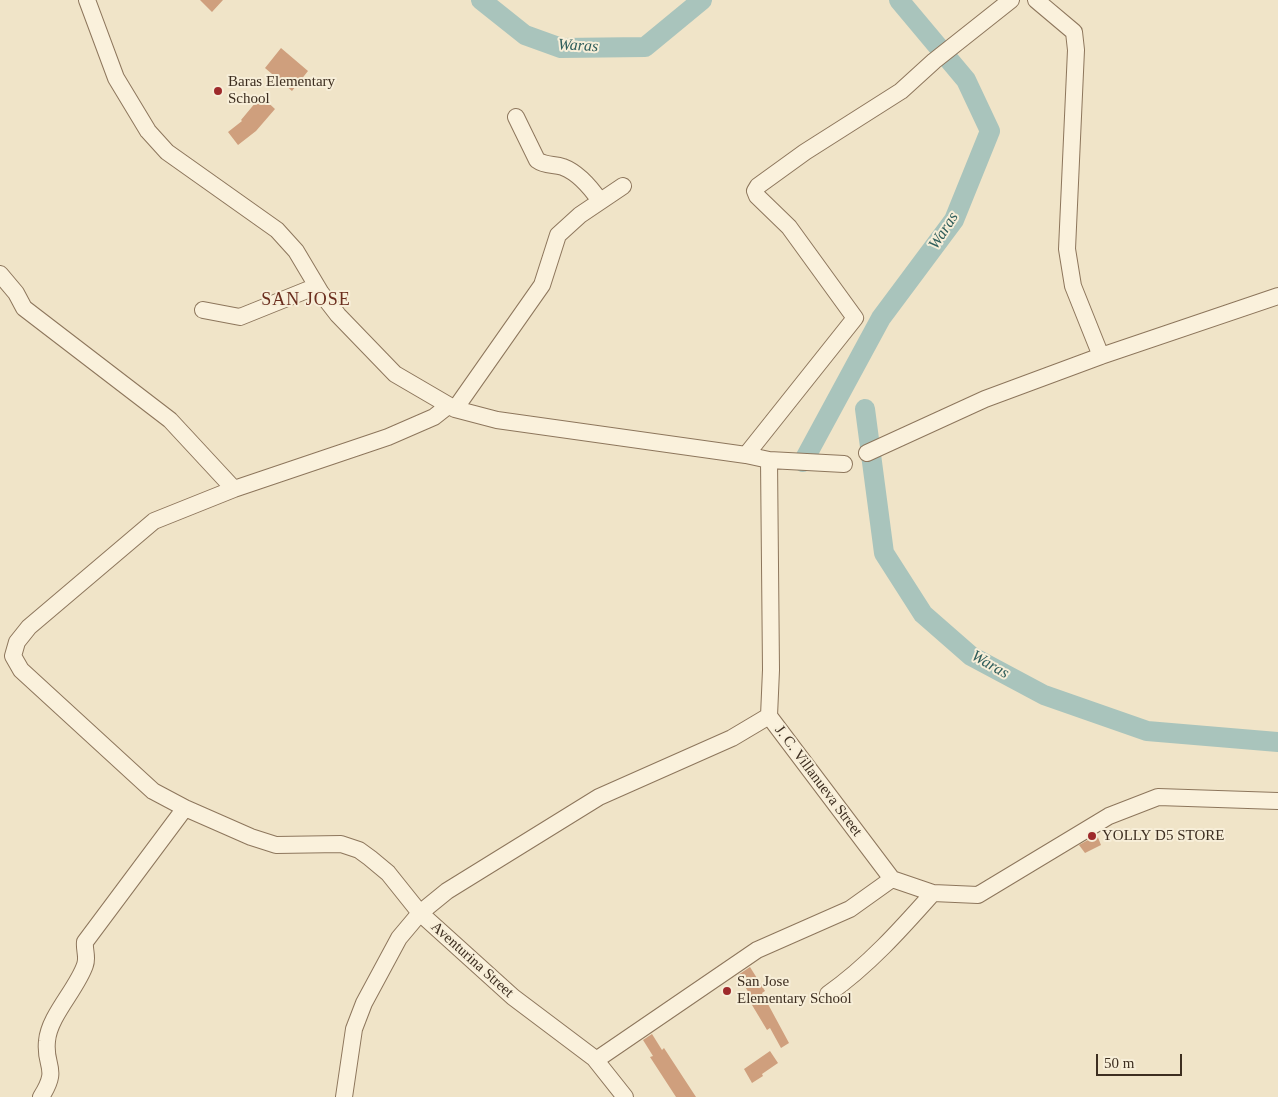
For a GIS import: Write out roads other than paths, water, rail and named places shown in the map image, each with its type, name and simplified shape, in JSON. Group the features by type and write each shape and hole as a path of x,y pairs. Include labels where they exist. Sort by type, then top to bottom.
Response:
{"street":[{"path":"87,0 116,78 148,131 167,152 277,230 296,251 317,286 360,340 395,374 451,408 497,420 746,455 769,460 844,464"},
{"path":"746,455 855,318 789,227 757,196 755,191 758,186 805,152 821,144 901,91 934,61 1011,0"},
{"path":"1036,0 1074,32 1076,50 1066,250 1073,286 1101,356"},
{"path":"516,117 537,160 541,163 563,167 589,185 600,201"},
{"path":"0,274 16,292 24,308 170,420 234,489 388,437 451,408 542,285 558,236 566,226 623,186"},
{"path":"203,310 240,317 317,286"},
{"path":"867,453 986,399 1101,356 1278,296"},
{"path":"768,716 772,670 769,460"},
{"name":"Aventurina Street","path":"234,489 154,521 29,627 17,642 13,656 21,670 154,791 185,808 251,837 276,845 341,844 359,850 388,873 420,913 513,997 596,1060 625,1097"},
{"name":"J. C. Villanueva Street","path":"344,1097 347,1090 354,1029 364,1003 399,938 420,913 447,891 599,797 732,738 768,716 892,879"},
{"path":"596,1060 757,950 850,909 892,879 933,892 978,895 1109,816 1158,796 1278,801"},
{"path":"41,1097 50,1083 51,1077 47,1042 52,1026 86,964 85,942 185,808"},
{"path":"828,994 848,980 908,922 933,892"}],"waterway":[{"name":"Waras","path":"481,0 525,35 561,48 645,47 702,0"},
{"name":"Waras","path":"803,462 881,318 954,220 990,131 966,80 899,0"},
{"name":"Waras","path":"865,409 884,553 923,614 971,656 1044,695 1147,731 1278,742"}],"place":[{"name":"Baras Elementary School","path":"218,91"},
{"name":"YOLLY D5 STORE","path":"1092,836"},
{"name":"San Jose Elementary School","path":"727,991"}],"district":[{"name":"SAN JOSE","path":"306,300"}]}
